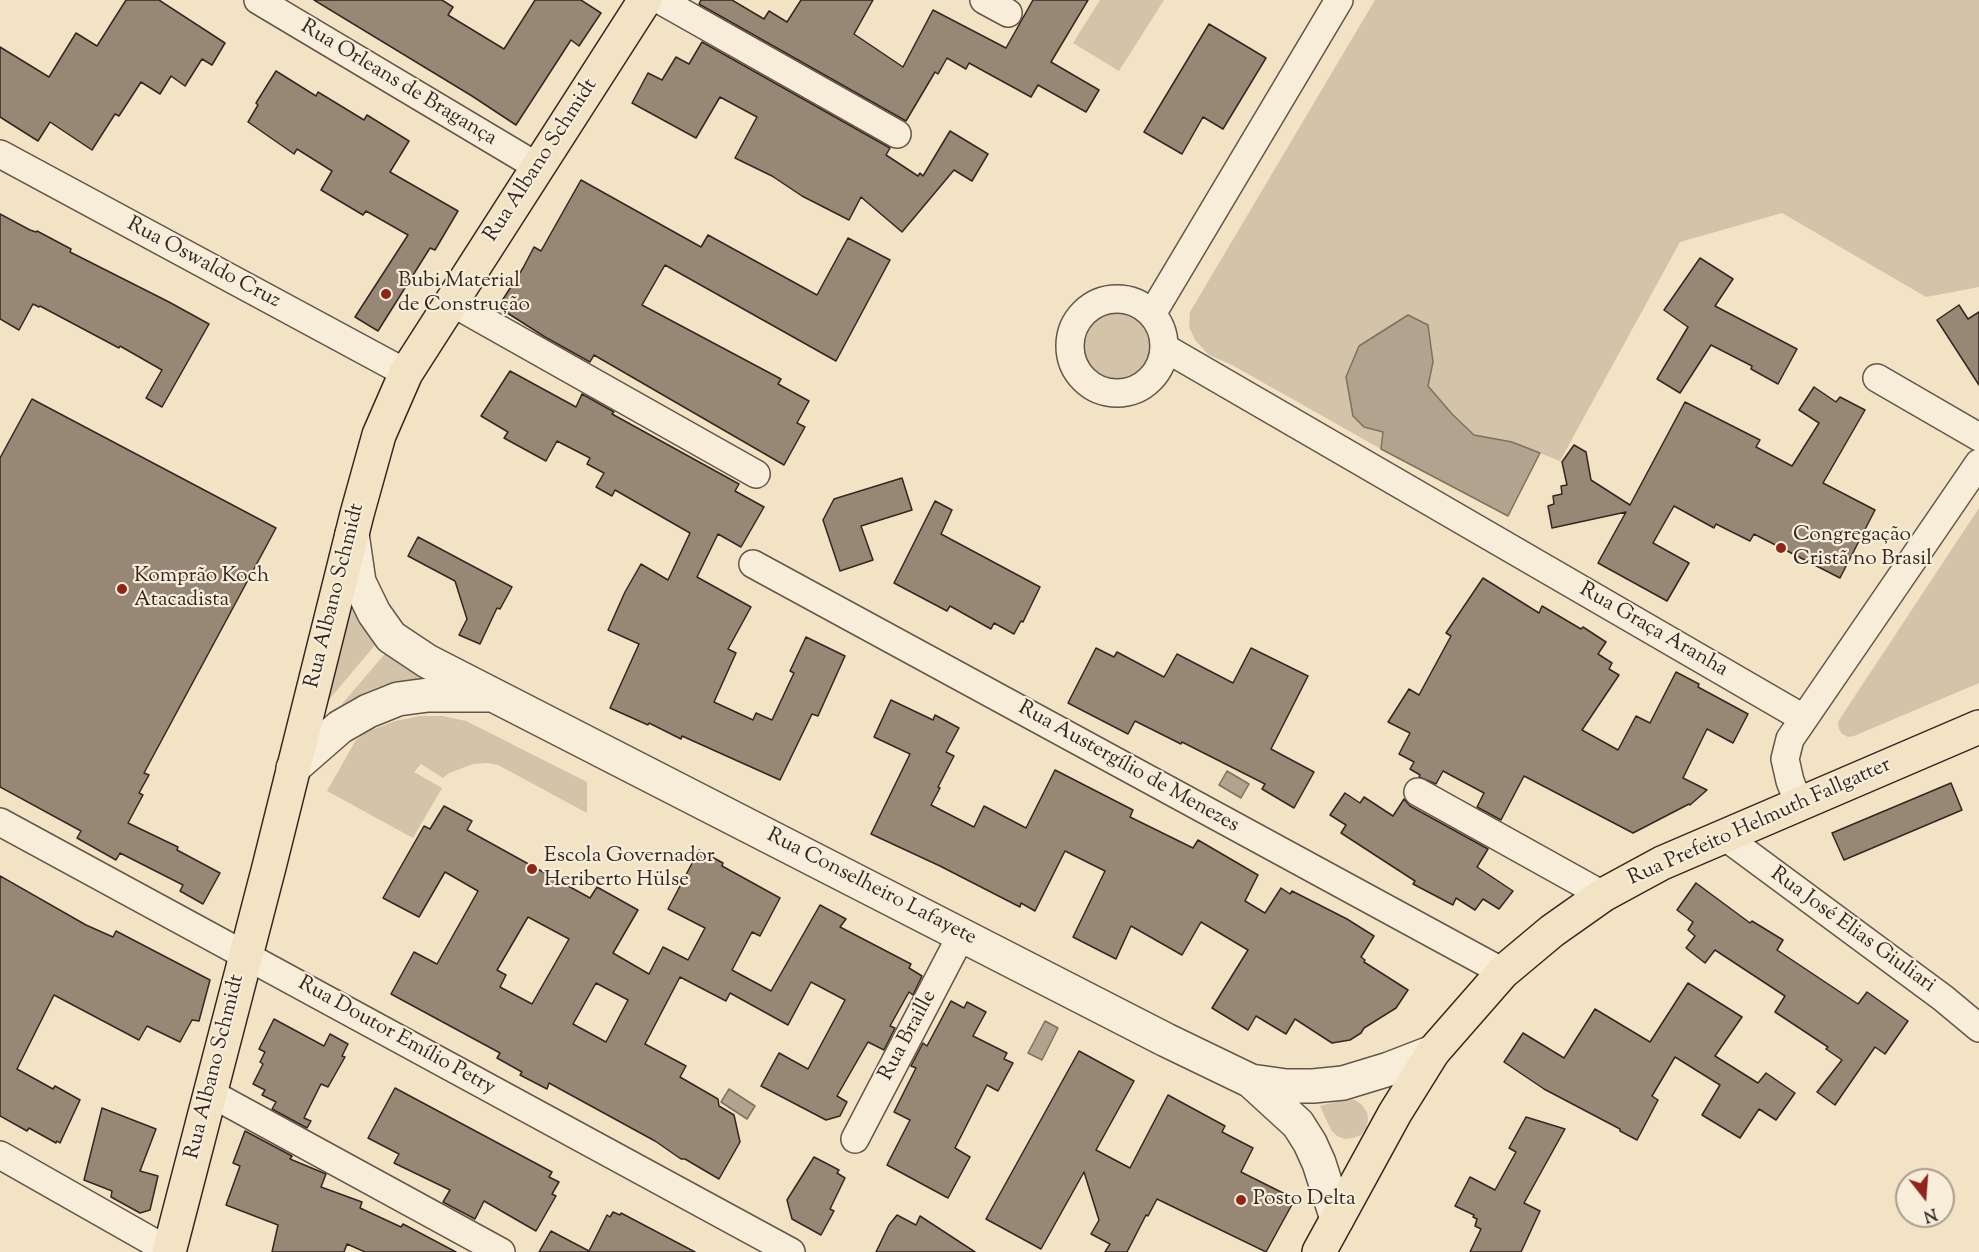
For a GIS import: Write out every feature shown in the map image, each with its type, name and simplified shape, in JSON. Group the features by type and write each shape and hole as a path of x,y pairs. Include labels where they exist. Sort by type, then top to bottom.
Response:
{"main road":[{"name":"Rua Albano Schmidt","path":"169,1252 379,435 406,373 645,0"},
{"name":"Rua Prefeito Helmuth Fallgatter","path":"1319,1252 1395,1113 1434,1052 1503,972 1552,931 1603,896 1662,863 1979,727"}],"street":[{"name":"Rua Orleans de Bragança","path":"258,0 538,167"},
{"path":"660,0 897,134"},
{"path":"984,0 1008,13"},
{"path":"1152,314 1339,0"},
{"name":"Rua Oswaldo Cruz","path":"0,154 406,373"},
{"path":"1124,299 1139,304 1152,314 1159,324 1165,348 1161,364 1153,377 1140,387 1124,393 1108,393 1093,387 1081,376 1073,362 1070,347 1073,331 1081,317 1093,306 1108,300 1124,299"},
{"path":"451,302 756,474"},
{"name":"Rua Graça Aranha","path":"1165,348 1803,718"},
{"path":"1877,378 1979,437"},
{"path":"1799,804 1785,759 1790,739 1979,463"},
{"name":"Rua Conselheiro Lafayete","path":"352,534 359,582 374,613 391,637 427,661 1166,1040 1251,1081 1298,1124 1310,1143 1337,1219"},
{"name":"Rua Austergílio de Menezes","path":"753,564 1503,972"},
{"name":"Rua Conselheiro Lafayete","path":"293,768 340,727 368,711 398,699 428,695 491,694"},
{"path":"1418,792 1603,896"},
{"name":"Rua Doutor Emílio Petry","path":"0,822 791,1252"},
{"name":"Rua José Elias Giuliari","path":"1724,836 1943,998 1979,1028"},
{"name":"Rua Braille","path":"855,1138 962,934"},
{"name":"Rua Conselheiro Lafayete","path":"1251,1081 1286,1086 1343,1083 1434,1052"},
{"path":"210,1093 501,1252"},
{"path":"0,1155 169,1252"}],"shaded area":[{"path":"1100,0 1164,0 1119,71 1073,43"},
{"path":"1375,0 1979,0 1979,287 1926,297 1782,213 1680,242 1560,461 1512,442 1474,435 1452,414 1428,385 1433,362 1364,427 1383,432 1381,449 1232,365 1209,355 1195,340 1189,327 1190,312"},
{"path":"1117,306 1132,309 1145,318 1154,331 1157,346 1154,361 1145,374 1132,383 1117,386 1102,383 1089,374 1080,361 1077,346 1080,331 1089,318 1102,309"},
{"path":"1408,315 1428,325 1433,362 1428,386 1452,414 1474,435 1512,442 1540,453 1508,516 1381,449 1383,432 1364,427 1353,416 1346,377 1359,346"},
{"path":"1979,508 1979,683 1854,736 1848,737 1842,734 1838,723 1841,717"},
{"path":"349,586 381,638 327,702"},
{"path":"390,648 433,681 417,679 383,685 341,705"},
{"path":"420,716 442,716 466,721 587,782 587,813 498,765 488,763 473,764 449,773 443,778 421,764 414,772 442,788 413,838 327,791 356,740 369,731 395,721"},
{"path":"1227,771 1249,784 1241,798 1219,785"},
{"path":"1045,1021 1058,1028 1042,1060 1028,1053"},
{"path":"729,1089 755,1106 747,1119 721,1102"},
{"path":"1347,1099 1355,1100 1362,1105 1367,1112 1368,1120 1361,1135 1345,1139 1337,1136 1331,1130 1320,1106"}],"building":[{"path":"126,0 159,0 225,43 212,65 202,59 185,86 171,76 160,94 141,82 119,116 115,114 92,150 50,122 38,141 0,117 0,47 49,77 76,33 97,46"},
{"path":"314,0 442,0 453,7 448,15 504,49 535,0 581,0 601,13 579,46 571,40 516,125"},
{"path":"701,0 732,0 764,19 769,11 787,22 801,0 873,0 854,34 903,67 933,10 1006,48 1033,0 1088,0 1051,62 1099,90 1086,112 1038,85 1031,97 969,63 966,69 947,58 938,74 935,72 906,121 699,4"},
{"path":"1209,24 1266,58 1223,129 1203,117 1182,154 1144,132"},
{"path":"702,42 890,148 886,155 918,176 920,173 923,176 950,131 988,154 972,181 954,170 902,232 861,197 849,220 802,196 772,176 735,158 757,117 720,97 696,138 632,103 648,73 662,80 676,57 689,64"},
{"path":"276,71 316,96 318,92 364,120 367,115 409,141 390,172 458,211 435,250 430,248 378,331 355,317 408,235 366,211 363,215 321,190 332,171 297,149 294,154 248,122 258,105 256,103"},
{"path":"581,180 701,247 708,235 817,295 848,238 890,260 836,361 665,265 642,305 781,379 778,384 809,401 797,423 805,427 784,465 594,355 590,362 498,307 534,247 541,251"},
{"path":"0,214 30,230 37,231 71,249 70,252 209,324 162,407 146,398 162,370 120,346 119,348 33,304 19,330 0,319"},
{"path":"1700,258 1733,279 1715,306 1797,349 1778,384 1751,369 1752,366 1711,345 1680,393 1657,379 1688,327 1664,310"},
{"path":"1959,305 1968,319 1979,312 1979,385 1937,320"},
{"path":"510,371 576,407 582,394 614,412 612,414 739,484 735,491 764,507 741,547 718,534 697,577 751,607 728,649 736,653 714,702 753,720 756,713 772,720 794,673 790,671 806,637 845,656 818,716 812,714 780,780 682,736 681,739 649,723 648,725 610,708 639,644 608,630 625,592 641,564 668,580 690,533 615,490 612,496 596,487 604,473 587,464 590,458 557,441 546,461 504,438 508,432 481,416"},
{"path":"1814,387 1836,402 1840,397 1865,410 1823,483 1875,510 1840,578 1754,534 1750,541 1716,524 1714,528 1674,506 1653,543 1689,563 1667,601 1598,563 1626,512 1552,528 1548,506 1554,504 1553,496 1562,494 1561,486 1567,485 1562,462 1574,445 1586,452 1591,480 1630,505 1685,402 1760,440 1756,447 1792,466 1819,423 1799,410"},
{"name":"Komprão Koch Atacadista","path":"32,399 276,528 144,773 149,775 139,793 143,795 128,823 178,847 177,850 220,873 203,904 180,891 183,885 120,853 116,860 77,838 81,831 0,787 0,458"},
{"path":"902,478 912,510 861,526 873,560 840,571 823,520 834,499"},
{"path":"935,501 952,510 941,534 1040,587 1023,622 1021,621 1014,634 994,623 991,629 950,606 947,611 894,583"},
{"path":"418,537 512,587 500,609 497,608 480,644 459,635 467,619 455,581 408,556"},
{"path":"1483,578 1539,613 1542,606 1606,642 1598,654 1612,663 1609,669 1619,675 1582,730 1618,750 1636,716 1650,723 1676,672 1699,684 1698,687 1748,714 1733,743 1707,729 1683,778 1707,790 1690,805 1633,833 1524,776 1501,820 1477,807 1484,793 1443,771 1436,784 1419,777 1420,775 1410,769 1414,762 1399,754 1410,733 1388,722 1409,689 1419,695 1451,636 1446,633"},
{"path":"1096,648 1114,657 1117,652 1164,677 1177,654 1233,683 1251,648 1308,676 1271,749 1314,772 1294,808 1262,789 1265,784 1182,742 1181,744 1135,721 1128,734 1068,703"},
{"path":"891,700 933,720 935,715 959,728 946,752 954,756 931,805 974,827 984,806 1026,828 1055,770 1133,810 1130,817 1193,848 1198,840 1258,875 1245,901 1265,913 1281,888 1290,894 1292,891 1347,919 1374,936 1361,957 1365,960 1364,962 1408,990 1396,1008 1364,1028 1361,1033 1350,1040 1332,1043 1295,1019 1286,1034 1256,1016 1248,1030 1212,1008 1248,950 1201,922 1182,955 1131,926 1116,959 1073,937 1105,871 1065,851 1035,911 1021,903 1020,907 871,834 910,754 874,737"},
{"path":"1951,783 1962,810 1844,860 1832,833"},
{"path":"1345,793 1360,803 1364,797 1393,816 1404,799 1410,806 1488,849 1477,867 1513,891 1499,909 1483,899 1475,910 1456,898 1453,905 1413,884 1415,881 1341,833 1346,825 1330,815"},
{"path":"444,806 472,821 467,830 590,898 597,887 638,910 613,953 649,974 663,947 688,960 705,928 668,909 699,850 723,863 722,866 780,898 760,936 752,932 732,970 771,991 820,905 846,919 840,927 911,964 909,968 922,976 913,995 909,992 890,1026 895,1028 884,1050 868,1042 837,1096 847,1102 840,1116 826,1120 761,1086 779,1053 808,1069 845,1000 811,982 788,1025 730,993 726,1001 680,977 645,1044 686,1066 680,1077 718,1099 719,1106 734,1115 740,1142 719,1179 549,1083 547,1089 520,1075 522,1072 497,1058 500,1053 391,994 414,952 437,964 478,891 445,872 419,917 383,898 424,826 430,829","holes":["528,917 569,939 532,1004 500,987 506,975 497,970","596,983 628,1000 606,1042 573,1024"]},
{"path":"0,876 86,925 113,937 116,931 210,980 199,1021 192,1020 180,1042 147,1026 139,1040 54,995 17,1069 53,1089 55,1086 80,1100 60,1143 29,1128 27,1131 0,1116"},
{"path":"1696,883 1750,923 1752,921 1783,940 1777,950 1858,1004 1867,992 1908,1021 1885,1054 1875,1047 1835,1105 1817,1092 1842,1060 1826,1049 1828,1047 1775,1012 1785,996 1715,950 1705,963 1686,948 1695,936 1688,930 1693,922 1677,910"},
{"path":"1688,983 1742,1017 1715,1056 1758,1083 1766,1073 1795,1093 1776,1120 1759,1109 1740,1138 1702,1115 1720,1085 1675,1057 1652,1096 1658,1100 1637,1140 1544,1089 1504,1062 1523,1033 1564,1058 1595,1009 1650,1042"},
{"path":"951,1001 964,1008 967,1002 986,1012 973,1036 1007,1053 1004,1059 1013,1063 998,1091 987,1085 955,1148 970,1157 948,1198 887,1165 910,1120 894,1112 916,1068 911,1066 923,1043 927,1046"},
{"path":"274,1019 324,1046 330,1034 348,1044 342,1056 345,1057 328,1087 321,1084 304,1118 311,1121 307,1128 272,1109 276,1102 262,1095 265,1090 253,1084 263,1064 260,1062 265,1052 259,1049"},
{"path":"1079,1051 1134,1081 1096,1150 1130,1168 1168,1095 1225,1126 1222,1132 1253,1148 1241,1172 1295,1199 1266,1252 1157,1199 1127,1252 1105,1252 1110,1244 1091,1234 1099,1220 1084,1172 1041,1249 986,1219"},
{"path":"395,1088 552,1172 549,1177 559,1182 552,1194 556,1196 536,1231 484,1201 475,1219 443,1202 450,1190 394,1163 399,1154 368,1138"},
{"path":"102,1108 156,1129 140,1171 158,1176 150,1210 140,1213 111,1197 112,1191 84,1180"},
{"path":"1526,1117 1565,1129 1524,1203 1540,1211 1521,1252 1470,1252 1481,1229 1475,1226 1477,1219 1473,1217 1474,1215 1455,1206 1470,1177 1495,1190 1516,1152 1509,1148"},
{"path":"245,1131 292,1156 290,1159 326,1174 321,1187 362,1202 360,1208 401,1227 403,1224 456,1252 365,1252 347,1244 344,1252 272,1252 278,1225 226,1205 240,1166 233,1163"},
{"path":"814,1157 839,1170 837,1173 845,1178 830,1209 834,1211 821,1235 792,1219 787,1200"},
{"path":"613,1212 620,1215 621,1213 695,1252 539,1252 551,1231 589,1251 607,1215 610,1217"},
{"path":"897,1215 916,1225 920,1216 975,1252 876,1252 889,1225"}],"place":[{"name":"Bubi Material de Construção","path":"386,294"},
{"name":"Congregação Cristã no Brasil","path":"1781,548"},
{"name":"Komprão Koch Atacadista","path":"122,589"},
{"name":"Escola Governador Heriberto Hülse","path":"532,869"},
{"name":"Posto Delta","path":"1241,1200"}]}
